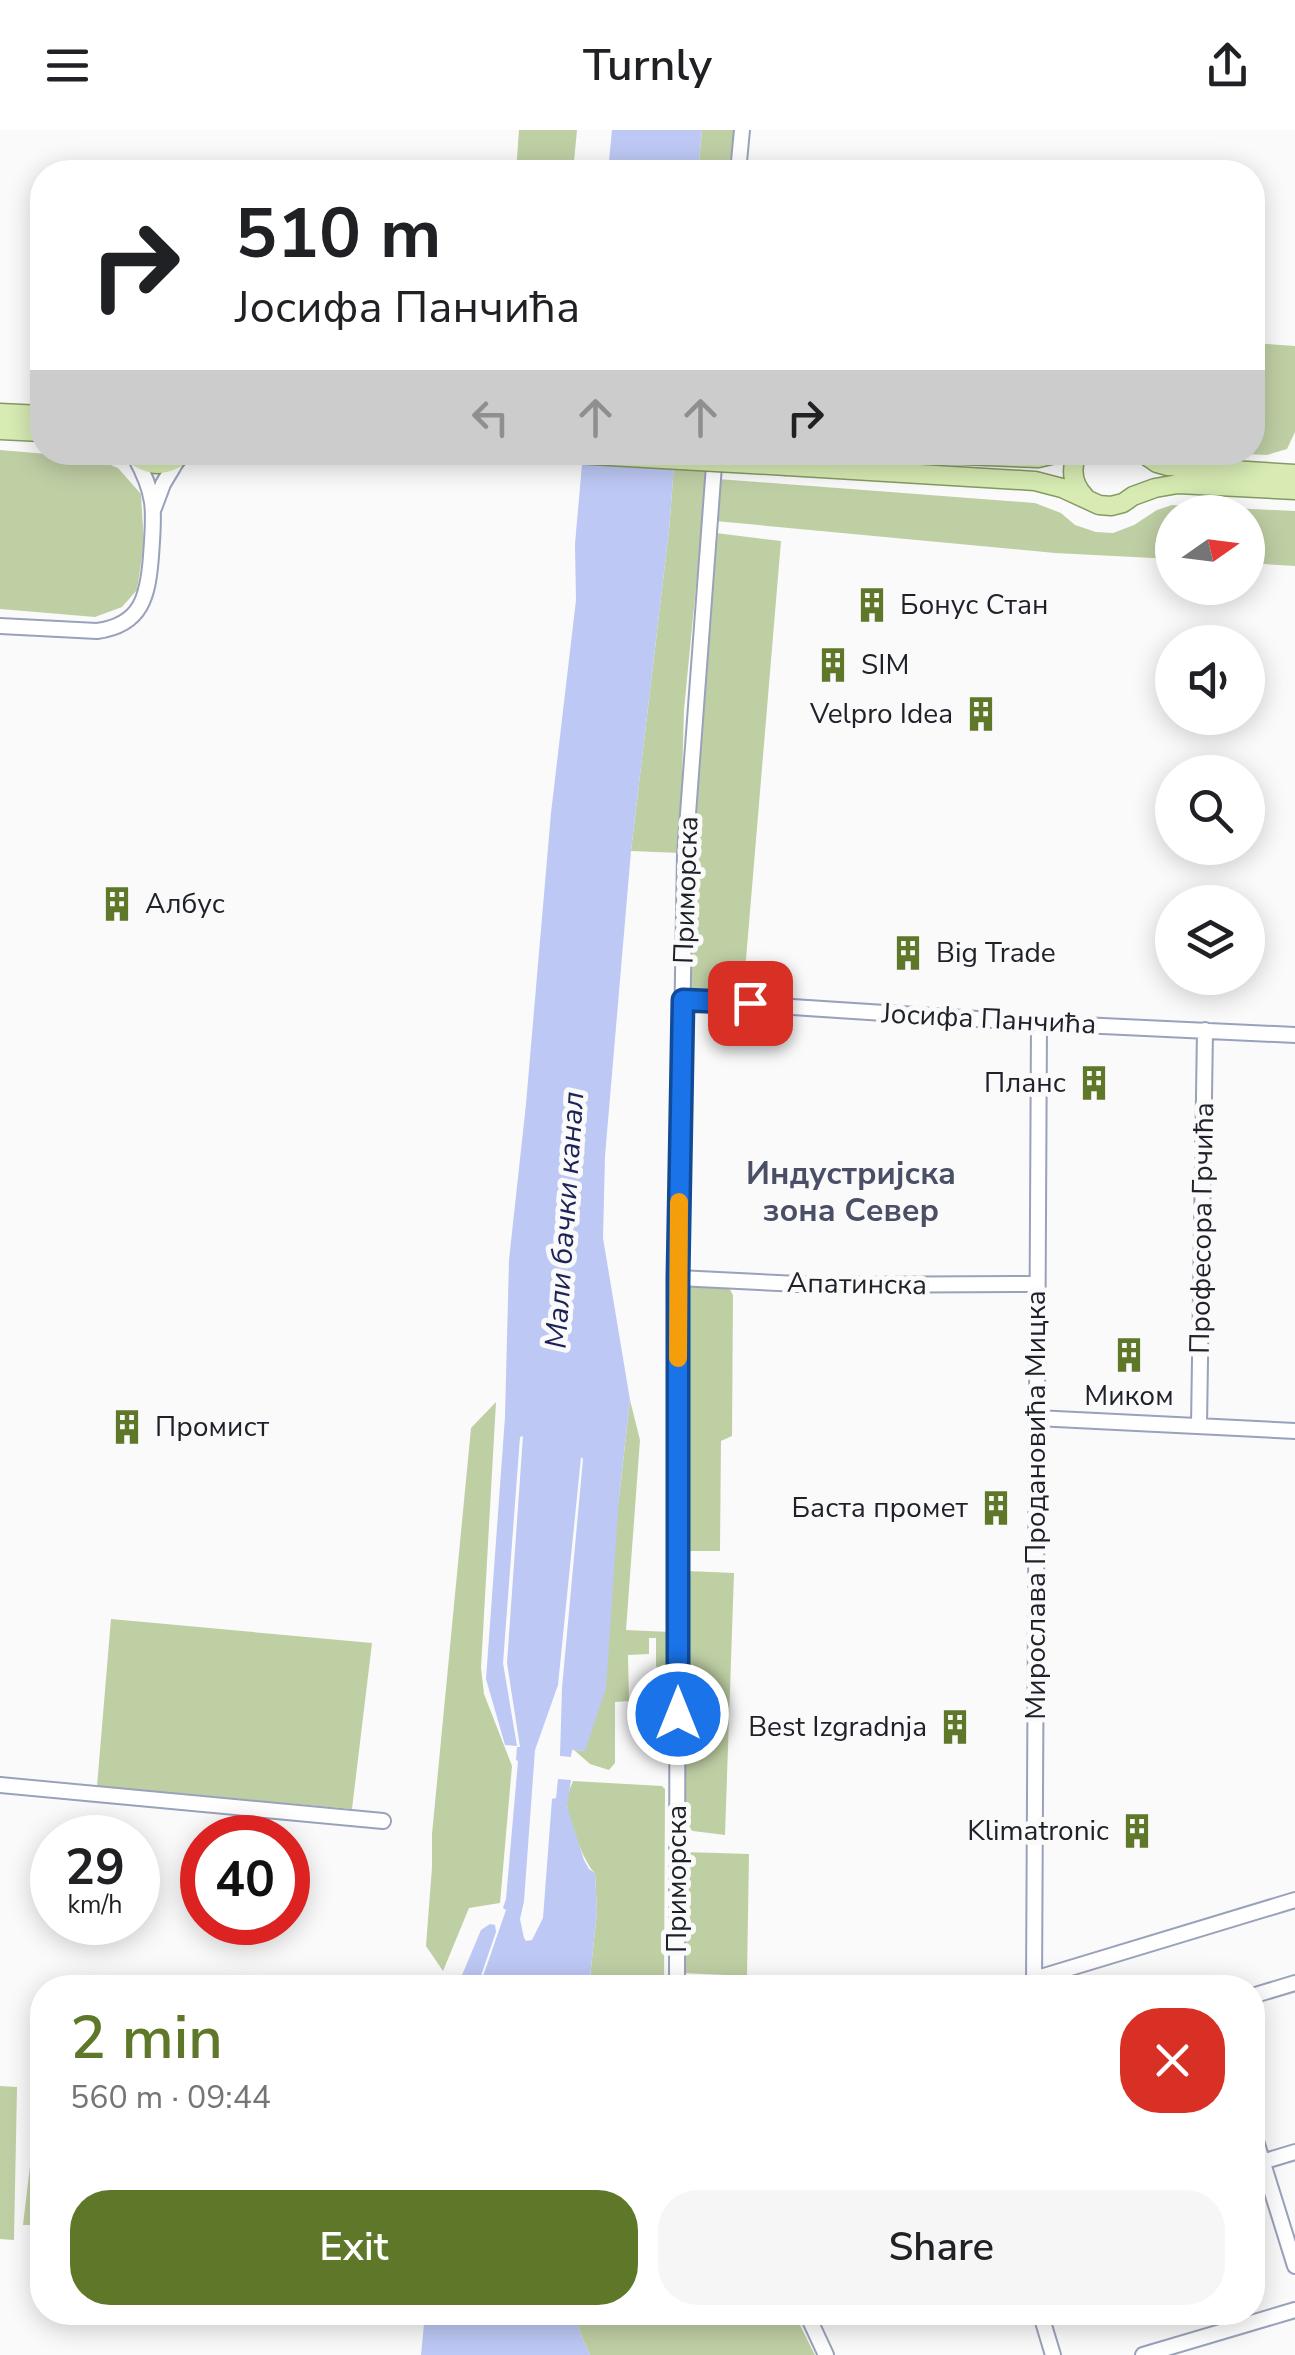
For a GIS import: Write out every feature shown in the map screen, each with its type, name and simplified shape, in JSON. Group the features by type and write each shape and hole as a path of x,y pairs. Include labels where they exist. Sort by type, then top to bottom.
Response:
{"main road":[{"path":"0,413 30,414"},
{"path":"0,430 30,431"},
{"path":"769,465 1036,480 1111,506 1156,488 1178,484 1295,490"},
{"path":"1074,465 1074,480 1088,500"},
{"path":"1133,496 1143,478 1143,465"},
{"path":"1164,465 1295,474"}],"street":[{"path":"739,160 742,130"},
{"path":"138,465 154,508"},
{"path":"0,626 97,632 124,623 137,612 149,583 154,508 176,465"},
{"name":"Приморска","path":"678,1975 678,1278 685,854 714,465"},
{"name":"Јосифа Панчића","path":"683,1000 1295,1036"},
{"name":"Мирослава Продановића Мицка","path":"1034,1975 1039,1022"},
{"name":"Професора Грчића","path":"1199,1426 1205,1030"},
{"name":"Апатинска","path":"678,1278 820,1285 1037,1284"},
{"path":"1036,1418 1295,1430"},
{"path":"0,1785 383,1820"},
{"path":"1059,1975 1295,1900"},
{"path":"1265,1992 1295,1982"},
{"path":"1265,2161 1295,2152"},
{"path":"1265,2182 1295,2266"},
{"path":"1265,2319 1295,2310"},
{"path":"812,2325 826,2355"},
{"path":"1044,2325 1053,2355"},
{"path":"1144,2355 1245,2325"}],"green space":[{"path":"519,130 577,130 574,160 517,160"},
{"path":"702,130 738,130 735,160 699,160"},
{"path":"1265,344 1295,346 1295,432 1287,449 1267,455"},
{"path":"0,450 30,453 30,465 118,468 141,494 144,543 137,590 122,607 95,617 0,609"},
{"path":"674,465 708,465 684,710 680,853 631,851"},
{"path":"718,479 1035,503 1096,532 1113,533 1155,511 1155,558 1055,553 715,521"},
{"path":"1265,510 1295,511 1295,566 1265,564"},
{"path":"716,533 781,541 743,995 689,995 691,858"},
{"path":"685,1285 728,1286 733,1295 732,1436 721,1441 720,1551 688,1551 684,1544"},
{"path":"630,1400 640,1440 626,1630 671,1632 669,1671 656,1666 656,1638 649,1638 649,1654 628,1655 629,1701 615,1702 615,1763 609,1770 590,1764 574,1750 585,1751"},
{"path":"496,1402 481,1668 484,1694 512,1766 500,1903 469,1908 443,1971 426,1946 432,1834 471,1428"},
{"path":"688,1571 734,1573 725,1835 684,1826"},
{"path":"111,1619 372,1643 352,1809 97,1786"},
{"path":"573,1781 665,1789 664,1975 590,1975 597,1912 595,1873 574,1831 567,1799"},
{"path":"685,1852 749,1854 747,1975 683,1973"},
{"path":"0,2086 17,2087 14,2240 0,2239"},
{"path":"30,2166 30,2225 23,2225"},
{"path":"578,2325 800,2325 815,2355 590,2355"}],"water":[{"path":"612,130 702,130 699,160 609,160"},
{"name":"Мали бачки канал","path":"582,465 674,465 631,851 605,1156 603,1238 630,1400 606,1688 585,1751 572,1750 571,1757 560,1756 581,1457 558,1685 535,1750 520,1919 524,1938 532,1940 543,1918 552,1799 556,1798 558,1779 571,1780 567,1807 584,1860 595,1873 597,1912 590,1975 484,1975 506,1910 503,1908 520,1747 507,1663 523,1436 503,1663 517,1746 505,1745 486,1679 505,1417 509,1260 551,813 576,600 575,544"},
{"path":"490,1924 495,1925 496,1932 481,1975 462,1975 481,1930"},
{"path":"424,2325 578,2325 590,2355 421,2355"}],"slow traffic":[{"path":"678,1358 679,1202"}],"place":[{"name":"Бонус Стан","path":"872,605"},
{"name":"SIM","path":"833,665"},
{"name":"Velpro Idea","path":"981,714"},
{"name":"Албус","path":"117,904"},
{"name":"Big Trade","path":"908,953"},
{"name":"Планс","path":"1094,1083"},
{"name":"Миком","path":"1129,1355"},
{"name":"Промист","path":"127,1427"},
{"name":"Баста промет","path":"996,1508"},
{"name":"Best Izgradnja","path":"955,1727"},
{"name":"Klimatronic","path":"1137,1831"}],"district":[{"name":"Индустријска зона Север","path":"851,1192"}],"route":[{"path":"678,1714 678,1278 683,1000 750,1003"}]}
